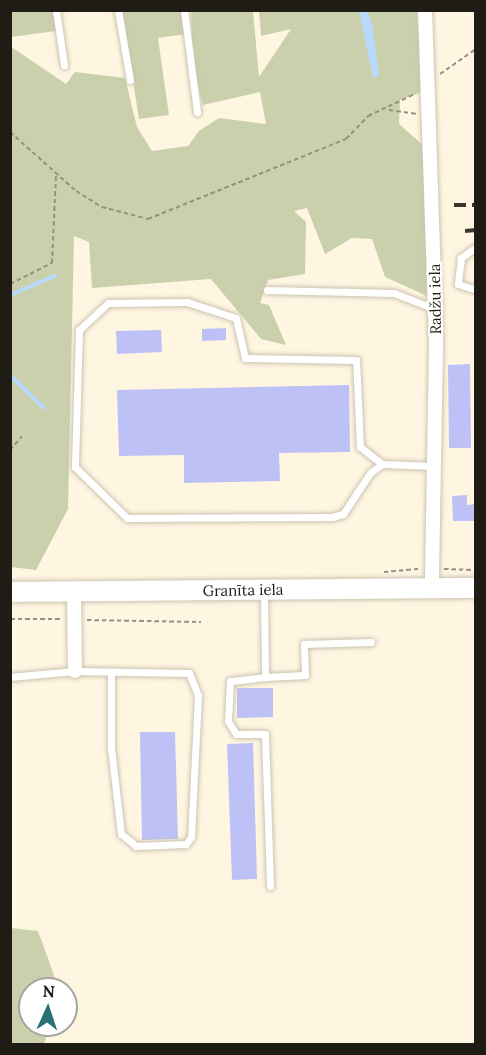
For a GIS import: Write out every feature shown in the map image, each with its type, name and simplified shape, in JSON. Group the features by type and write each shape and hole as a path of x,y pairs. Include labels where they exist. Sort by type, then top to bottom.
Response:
{"main road":[{"name":"Granīta iela","path":"10,592 476,588"}],"street":[{"name":"Radžu iela","path":"425,10 430,87 435,309 432,588"},
{"path":"74,591 75,671"}],"lane":[{"path":"56,10 64,65"},
{"path":"118,10 130,80"},
{"path":"184,10 197,112"},
{"path":"476,247 461,258 458,284 476,290"},
{"path":"267,290 394,292 435,309"},
{"path":"382,464 370,473 343,514 332,518 128,518 75,467 79,330 108,303 188,302 236,318 245,358 356,360 360,447 382,464 435,466"},
{"path":"264,590 264,677"},
{"path":"270,886 265,734 236,734 228,721 230,681 305,675 304,644 371,642"},
{"path":"10,677 75,671 111,674 180,669 195,679 191,837 186,844 136,846 118,827 111,747 111,674"}],"path":[{"path":"10,132 56,174 102,207 148,219 346,139 368,116 386,110 411,94 430,87 476,49"},
{"path":"386,110 431,117"},
{"path":"10,284 52,263 56,174"},
{"path":"10,450 22,436"},
{"path":"10,620 201,622"}],"green space":[{"path":"10,11 54,11 56,31 11,37"},
{"path":"122,11 182,11 185,34 158,38 169,115 139,119"},
{"path":"191,11 253,11 259,77 291,29 261,36 259,11 417,11 422,92 400,100 399,124 424,146 427,296 385,277 372,239 352,238 325,254 307,208 294,211 306,222 305,274 268,280 260,303 269,305 286,345 261,339 211,279 92,288 89,242 74,236 68,509 36,570 11,567 10,46 66,84 75,72 125,78 137,127 152,151 188,146 199,131 219,118 266,124 260,92 203,105 193,64"},
{"path":"11,928 38,931 55,977 18,977 18,1037 46,1037 44,1044 11,1044"}],"water":[{"path":"359,11 368,11 373,29 379,76 373,78"}],"building":[{"path":"226,328 226,340 202,341 202,329"},
{"path":"161,330 162,352 117,354 116,331"},
{"path":"470,364 471,448 449,448 448,365"},
{"path":"349,385 350,452 279,453 280,481 184,483 184,455 119,456 117,390"},
{"path":"467,495 467,505 476,504 476,521 453,521 452,496"},
{"path":"237,688 273,688 273,717 237,718"},
{"path":"140,732 175,732 178,839 142,840"},
{"path":"253,743 257,879 232,880 227,744"}],"waterway":[{"path":"10,295 55,276"},
{"path":"10,375 44,408"}],"railway":[{"path":"454,205 476,205"},
{"path":"465,231 476,230"}]}
